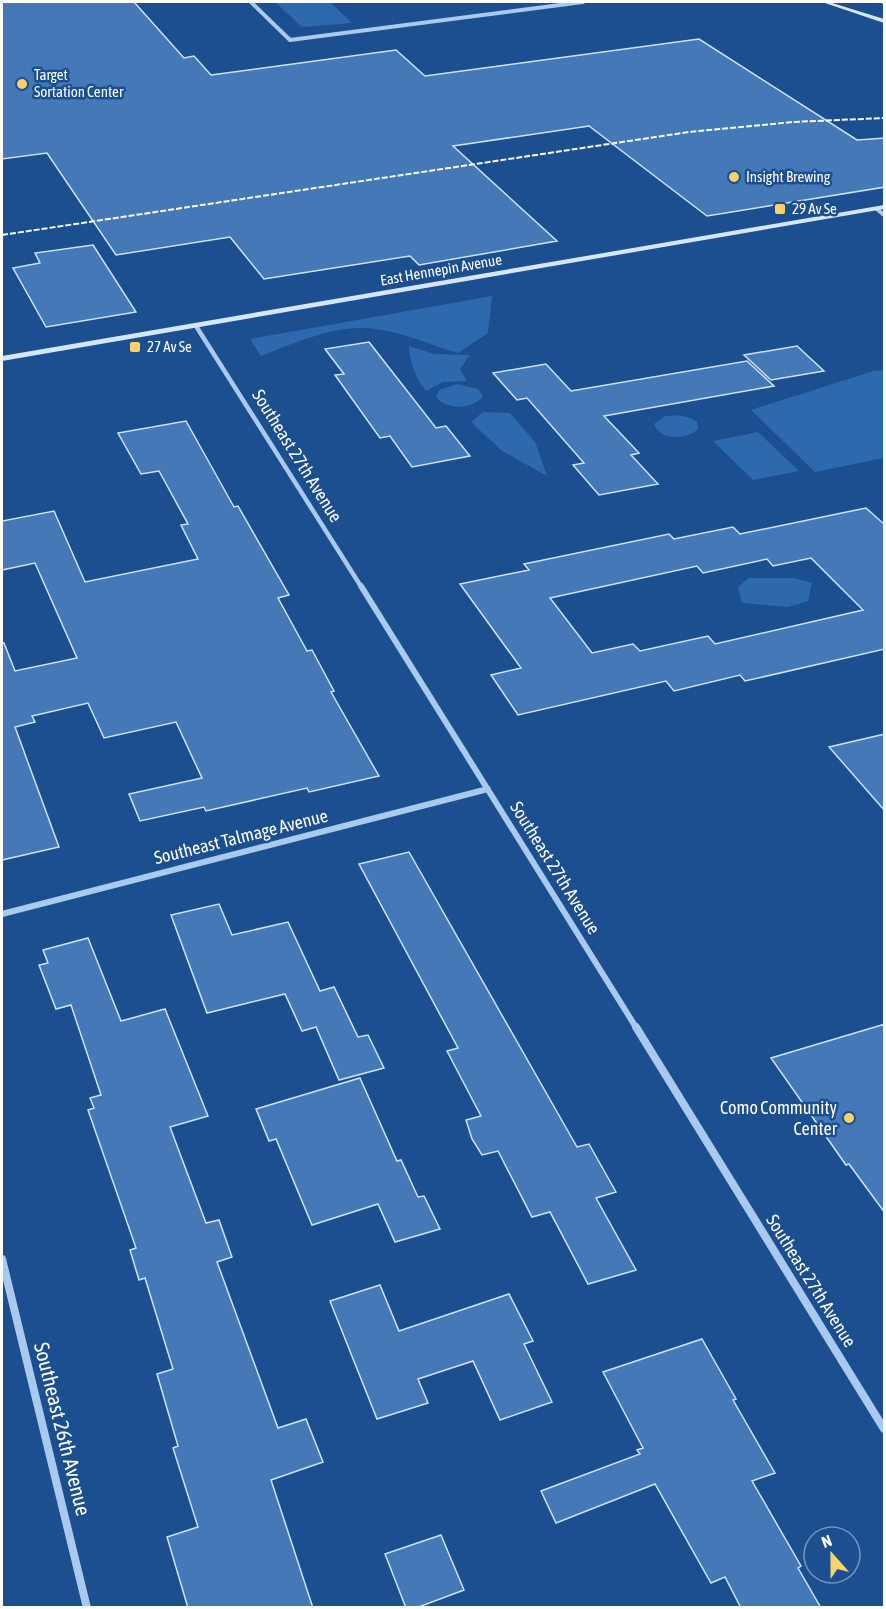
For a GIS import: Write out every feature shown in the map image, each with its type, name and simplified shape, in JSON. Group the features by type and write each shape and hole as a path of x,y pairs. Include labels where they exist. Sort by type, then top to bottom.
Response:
{"main road":[{"path":"825,2 885,21"},
{"name":"East Hennepin Avenue","path":"2,359 881,208"}],"street":[{"path":"251,2 290,40 583,2"},
{"path":"881,208 885,214"},
{"name":"Southeast 27th Avenue","path":"196,326 488,789 885,1429"},
{"name":"Southeast Talmage Avenue","path":"2,914 488,789"},
{"name":"Southeast 26th Avenue","path":"2,1259 87,1608"}],"shaded area":[{"path":"275,2 330,2 352,23 302,27"},
{"path":"492,296 488,333 458,353 400,334 364,328 324,333 261,356 250,339"},
{"path":"409,346 434,354 470,355 460,369 467,381 443,382 426,391 414,370"},
{"path":"884,370 884,458 815,472 751,410 873,371"},
{"path":"457,384 478,389 483,396 473,404 460,407 446,404 436,397 439,390"},
{"path":"483,412 510,413 535,442 547,476 502,451 471,422"},
{"path":"665,416 689,418 697,422 698,429 681,437 662,434 654,424"},
{"path":"758,432 799,471 753,480 713,441"},
{"path":"749,578 795,578 812,583 808,601 788,607 742,603 738,587"}],"building":[{"path":"2,2 134,2 184,58 194,56 211,75 396,50 425,76 699,39 857,140 885,138 885,187 707,216 589,126 453,146 557,241 419,265 410,256 264,279 230,237 116,255 47,153 2,159"},
{"path":"93,245 136,312 46,327 13,268 40,263 35,253"},
{"path":"369,342 436,428 446,426 470,456 412,467 390,436 380,438 335,375 344,374 325,349"},
{"path":"797,346 824,371 771,380 744,355"},
{"path":"747,361 774,386 604,416 639,453 631,455 658,484 599,495 573,465 584,463 527,398 517,400 493,373 546,364 571,391"},
{"path":"186,421 234,507 238,506 289,595 278,598 307,651 312,650 334,691 331,692 379,776 309,792 307,788 206,811 204,807 140,821 129,794 202,778 176,722 104,738 88,703 32,716 35,722 15,727 59,847 2,860 2,643 4,643 15,671 77,658 35,563 2,570 2,521 54,511 85,582 198,559 181,525 188,524 159,471 141,474 118,433"},
{"path":"866,508 885,525 885,649 745,681 740,675 674,691 666,681 518,715 491,675 521,668 460,584 529,570 524,564 669,534 674,539 733,527 740,534","holes":["811,558 863,610 715,644 708,636 640,651 633,644 592,653 550,598 697,566 703,573 767,559 773,566"]},
{"path":"885,734 885,811 829,747"},
{"path":"409,852 577,1147 589,1144 616,1192 596,1198 636,1270 588,1284 550,1212 532,1217 498,1151 482,1155 472,1139 466,1120 481,1116 447,1051 458,1048 359,864"},
{"path":"219,904 232,935 288,922 320,991 334,987 358,1037 368,1035 384,1068 339,1080 316,1027 302,1031 285,994 207,1013 171,915"},
{"path":"88,938 121,1021 165,1009 208,1116 170,1127 206,1223 219,1220 232,1257 217,1262 278,1428 306,1419 323,1462 271,1480 313,1608 188,1608 167,1537 198,1527 173,1448 178,1446 157,1374 173,1369 145,1278 139,1280 130,1250 136,1248 88,1110 94,1108 90,1098 101,1095 71,1005 56,1009 39,965 48,963 43,950"},
{"name":"Como Community Center","path":"885,1024 885,1213 849,1164 846,1165 771,1058"},
{"path":"360,1078 397,1161 401,1160 418,1197 424,1196 440,1229 395,1242 378,1204 312,1225 276,1139 269,1141 256,1109"},
{"path":"380,1285 399,1331 509,1294 533,1341 524,1344 552,1402 500,1420 473,1361 418,1379 428,1403 377,1419 330,1301"},
{"path":"702,1339 736,1399 733,1400 775,1473 752,1481 801,1566 798,1568 802,1575 802,1585 808,1585 821,1608 741,1608 725,1577 711,1583 655,1484 556,1523 541,1491 640,1454 637,1450 643,1448 603,1372"},
{"path":"441,1535 464,1590 416,1608 406,1608 385,1554"}],"railway":[{"path":"2,235 689,132 793,122 884,118"}],"place":[{"name":"Target Sortation Center","path":"22,84"},
{"name":"Insight Brewing","path":"734,177"},
{"name":"29 Av Se","path":"780,209"},
{"name":"27 Av Se","path":"135,347"},
{"name":"Como Community Center","path":"849,1118"}]}
